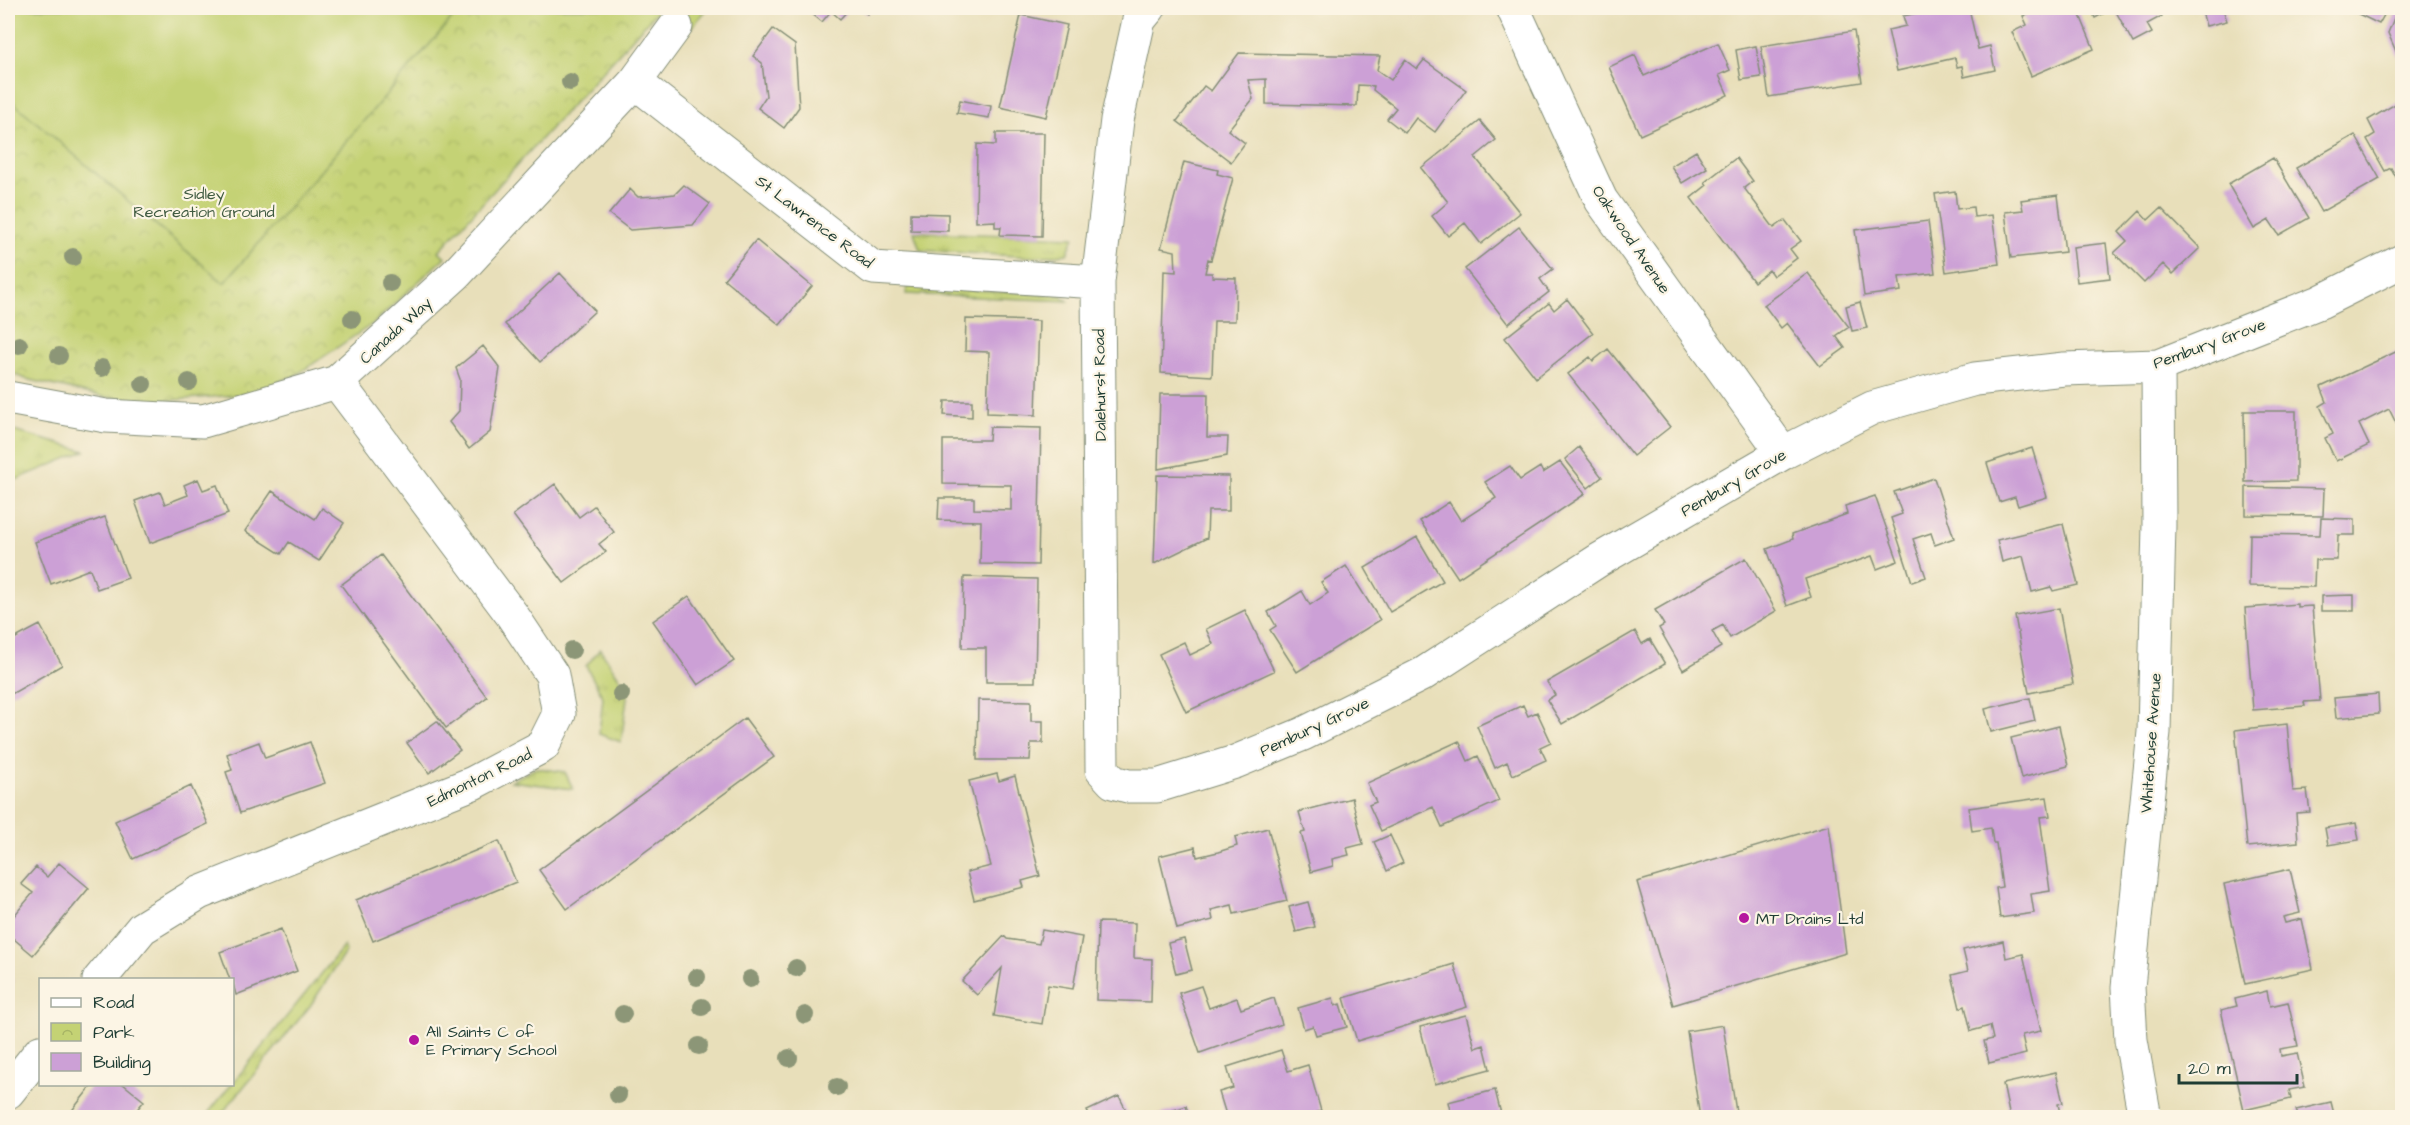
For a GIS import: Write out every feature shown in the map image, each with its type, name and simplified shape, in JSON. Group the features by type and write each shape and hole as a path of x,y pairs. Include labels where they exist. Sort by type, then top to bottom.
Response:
{"street":[{"name":"Dalehurst Road","path":"1102,770 1098,282 1117,120 1139,20 1149,8"},
{"name":"Oakwood Avenue","path":"1513,8 1601,200 1783,453"},
{"name":"Canada Way","path":"8,398 106,416 203,421 337,382 456,274 635,82 676,26"},
{"name":"St Lawrence Road","path":"635,82 873,268 1098,282"},
{"name":"Pembury Grove","path":"1102,770 1113,782 1128,786 1157,786 1235,762 1303,734 1423,674 1599,560 1783,453 1872,408 1975,379 2064,369 2158,366 2320,302 2403,261"},
{"name":"Whitehouse Avenue","path":"2145,1118 2131,1040 2128,987 2154,732 2159,525 2158,366"},
{"name":"Edmonton Road","path":"101,978 142,928 199,893 473,783 543,746 560,714 552,675 512,615 337,382"},
{"path":"8,1092 39,1053"}],"green space":[{"name":"Sidley Recreation Ground","path":"8,8 660,8 439,251 445,257 374,323 296,375 247,394 150,402 104,397 26,379 8,372"},
{"path":"8,8 461,8 224,283 8,98"},
{"path":"667,8 708,8 692,27"},
{"path":"914,232 1074,237 1067,254 1033,257 920,250"},
{"path":"907,286 1060,295 1068,301 906,294"},
{"path":"10,430 85,451 13,481 8,477 8,434"},
{"path":"600,649 628,691 621,742 599,734 603,697 586,666"},
{"path":"536,768 565,772 573,789 511,781"},
{"path":"344,946 346,951 310,1006 219,1117 205,1117 230,1086 234,1086 234,1081"}],"building":[{"path":"805,8 850,8 840,19 831,11 822,22"},
{"path":"859,8 872,8 867,14"},
{"path":"1943,8 1969,8 1978,49 1990,46 1995,70 1964,77 1962,66 1957,67 1955,58 1897,71 1888,30 1906,26 1903,16"},
{"path":"2042,8 2077,8 2094,49 2031,76 2012,32 2027,25 2023,16"},
{"path":"2090,8 2114,8 2095,18"},
{"path":"2114,8 2158,8 2162,16 2147,24 2152,33 2133,43"},
{"path":"2201,8 2239,8 2224,12 2227,21 2206,26"},
{"path":"2346,8 2388,8 2379,24"},
{"path":"2398,8 2402,8 2402,65 2388,33"},
{"path":"1021,15 1067,25 1046,117 1000,107"},
{"path":"773,29 795,45 799,107 784,128 758,108 766,96 762,63 753,56"},
{"path":"1854,31 1862,82 1769,97 1761,46"},
{"path":"1718,43 1730,70 1719,75 1728,95 1640,135 1609,67 1635,55 1644,76"},
{"path":"1756,46 1761,77 1741,80 1736,50"},
{"path":"1239,53 1380,56 1377,70 1391,80 1405,60 1417,69 1424,60 1466,90 1435,132 1416,118 1405,133 1387,119 1396,108 1373,90 1374,86 1358,85 1357,106 1266,104 1266,79 1248,80 1253,99 1228,130 1245,143 1231,162 1177,121 1204,86 1211,91"},
{"path":"960,100 991,106 989,118 957,113"},
{"path":"2402,100 2402,176 2397,179 2391,168 2385,171 2367,139 2375,134 2368,120"},
{"path":"1480,121 1496,140 1475,157 1520,213 1481,244 1465,223 1448,236 1432,216 1448,202 1421,168"},
{"path":"996,133 1044,133 1042,236 1000,235 1001,227 995,227 995,221 976,222 977,144 996,145"},
{"path":"2355,135 2380,179 2321,212 2296,168"},
{"path":"1696,151 1707,168 1682,183 1671,166"},
{"path":"1736,158 1753,181 1744,188 1774,228 1785,220 1801,241 1790,249 1797,258 1773,276 1769,270 1754,282 1691,198 1707,185 1705,182"},
{"path":"2273,158 2309,218 2279,235 2269,220 2254,229 2228,184"},
{"path":"1184,162 1218,170 1217,174 1233,178 1211,260 1208,259 1205,273 1212,273 1212,277 1236,278 1235,321 1214,321 1212,376 1161,373 1164,271 1176,272 1175,251 1161,248"},
{"path":"684,185 710,204 693,225 630,230 609,214 630,189 638,197 657,196 675,194"},
{"path":"1955,191 1957,209 1973,207 1974,217 1992,215 1999,264 1946,272 1935,194"},
{"path":"2058,195 2065,252 2011,258 2005,212 2023,210 2021,200"},
{"path":"2161,208 2200,248 2173,274 2163,264 2144,283 2114,253 2127,241 2119,232 2140,211 2148,220"},
{"path":"911,213 948,214 948,231 911,230"},
{"path":"1928,221 1935,273 1899,277 1901,291 1864,296 1855,230"},
{"path":"1519,227 1553,269 1540,279 1549,292 1508,324 1465,269"},
{"path":"756,240 812,286 780,325 724,279"},
{"path":"2106,243 2110,278 2077,282 2073,247"},
{"path":"560,273 595,311 540,362 505,324"},
{"path":"1808,273 1849,327 1836,336 1845,348 1820,366 1787,323 1781,328 1764,305"},
{"path":"1567,299 1593,333 1536,378 1505,338 1549,303 1554,310"},
{"path":"1860,302 1867,328 1852,331 1846,306"},
{"path":"966,319 1039,321 1036,415 987,413 989,352 965,351"},
{"path":"483,346 500,368 490,432 469,449 449,422 459,411 460,379 456,368"},
{"path":"1608,349 1670,427 1633,456 1568,374 1590,357 1593,361"},
{"path":"2402,349 2402,422 2397,425 2389,409 2359,424 2369,445 2336,461 2325,438 2333,434 2320,406 2327,402 2321,387"},
{"path":"1160,394 1208,394 1207,437 1228,437 1227,456 1158,469"},
{"path":"945,401 972,401 972,417 944,415"},
{"path":"2244,411 2296,411 2296,481 2245,482"},
{"path":"990,427 1041,428 1038,565 980,564 981,521 938,520 939,498 974,498 974,509 1011,510 1011,485 943,484 943,440 989,440"},
{"path":"1579,447 1602,477 1588,488 1565,459"},
{"path":"2032,448 2047,497 2018,506 2015,497 1999,502 1987,463"},
{"path":"1560,462 1585,494 1458,578 1420,521 1449,502 1461,521 1496,498 1485,482 1510,466 1520,480 1540,467 1543,473"},
{"path":"1157,475 1229,476 1229,511 1208,511 1207,538 1154,564"},
{"path":"1934,478 1954,538 1935,545 1931,533 1913,539 1926,577 1912,582 1891,518 1902,514 1894,492"},
{"path":"198,479 203,490 217,485 228,514 150,543 135,501 160,492 165,504 188,495 184,485"},
{"path":"555,484 579,517 594,506 614,532 599,544 606,552 564,583 513,515"},
{"path":"2246,487 2324,489 2323,516 2246,515"},
{"path":"272,491 315,519 322,508 344,523 319,561 289,542 281,554 245,531"},
{"path":"1875,496 1898,561 1877,569 1872,556 1805,579 1811,597 1787,606 1767,549 1793,539 1792,534 1847,514 1845,506"},
{"path":"105,517 128,578 97,589 90,569 51,584 35,542"},
{"path":"2321,518 2355,519 2355,535 2338,535 2337,560 2315,560 2314,587 2249,586 2250,534 2320,535"},
{"path":"2063,524 2078,585 2053,591 2051,587 2032,592 2023,556 2002,562 1997,540"},
{"path":"1417,537 1443,581 1390,612 1365,568"},
{"path":"381,555 487,697 446,728 341,585"},
{"path":"1746,558 1776,611 1730,638 1723,625 1712,631 1721,647 1683,670 1659,628 1664,625 1655,610"},
{"path":"1346,566 1380,620 1297,672 1270,630 1276,626 1268,612 1302,591 1310,605 1328,593 1321,582"},
{"path":"964,577 1037,579 1035,682 986,682 986,648 962,648"},
{"path":"2354,595 2354,611 2321,611 2321,596"},
{"path":"689,596 734,661 698,685 653,621"},
{"path":"2297,604 2297,607 2312,606 2320,701 2304,702 2305,706 2253,710 2245,608"},
{"path":"2059,608 2073,684 2029,693 2015,616"},
{"path":"1245,610 1274,671 1186,712 1159,654 1184,642 1190,655 1213,644 1206,629"},
{"path":"40,625 62,665 8,696 8,642"},
{"path":"1635,631 1642,644 1650,639 1665,664 1562,724 1547,700 1555,695 1547,682"},
{"path":"2378,694 2379,714 2336,718 2334,698"},
{"path":"2030,698 2035,721 1991,732 1985,709"},
{"path":"978,700 1031,701 1031,721 1043,721 1043,743 1031,743 1030,760 977,760"},
{"path":"1523,705 1528,716 1537,712 1551,742 1540,747 1546,760 1513,775 1507,762 1495,768 1477,726"},
{"path":"745,718 774,757 567,909 539,870"},
{"path":"437,721 460,750 429,773 407,743"},
{"path":"2287,724 2293,791 2307,790 2310,812 2296,813 2298,842 2247,847 2235,730"},
{"path":"2059,726 2068,766 2021,778 2011,738"},
{"path":"1459,741 1468,761 1478,756 1499,801 1442,827 1433,807 1381,831 1369,805 1376,802 1367,783"},
{"path":"259,742 265,758 310,742 325,783 240,813 226,772 232,770 227,754"},
{"path":"997,774 999,781 1015,776 1040,876 1022,881 1024,887 974,900 967,872 991,866 969,781"},
{"path":"191,786 208,824 133,859 115,821"},
{"path":"2047,797 2050,816 2040,817 2050,891 2031,894 2034,913 2000,918 1996,888 2002,887 1996,843 1993,843 1991,828 1972,831 1969,808"},
{"path":"1352,798 1363,844 1347,848 1349,855 1332,859 1333,866 1311,872 1301,833 1305,832 1299,812"},
{"path":"2356,823 2359,840 2328,845 2325,828"},
{"name":"MT Drains Ltd","path":"1829,825 1846,953 1673,1005 1637,882"},
{"path":"1268,828 1287,901 1234,914 1232,905 1211,910 1213,920 1177,929 1159,856 1195,847 1197,857 1218,852 1237,846 1235,837"},
{"path":"1390,835 1403,863 1387,871 1374,842"},
{"path":"499,841 516,882 373,941 356,900"},
{"path":"59,863 89,888 33,955 8,934 8,923 33,893 21,884 36,867 47,877"},
{"path":"2290,869 2300,913 2283,917 2285,923 2302,919 2313,969 2245,984 2224,884"},
{"path":"1308,902 1315,927 1296,932 1289,907"},
{"path":"1098,922 1135,923 1134,958 1152,959 1151,1002 1096,1000"},
{"path":"281,929 297,971 236,995 234,978 229,978 220,952"},
{"path":"1042,930 1082,937 1073,989 1048,985 1042,1024 994,1016 1002,968 977,995 962,981 1004,936 1007,939 1039,944"},
{"path":"1184,939 1192,970 1176,974 1168,943"},
{"path":"2003,941 2006,958 2023,954 2041,1031 2022,1035 2026,1054 1989,1063 1984,1041 1993,1039 1990,1026 1971,1031 1965,1006 1960,1008 1952,975 1968,971 1963,950"},
{"path":"1454,964 1467,1007 1357,1041 1344,998"},
{"path":"8,976 14,981 8,990"},
{"path":"1201,986 1209,1008 1237,998 1241,1009 1274,998 1282,1024 1200,1053 1179,993"},
{"path":"2267,991 2270,1006 2288,1002 2298,1046 2280,1049 2281,1056 2297,1053 2305,1087 2289,1090 2291,1099 2244,1110 2221,1010 2237,1006 2235,999"},
{"path":"1333,998 1335,1006 1340,1004 1347,1027 1316,1035 1313,1026 1304,1029 1298,1008"},
{"path":"1466,1015 1475,1048 1484,1045 1490,1069 1435,1084 1420,1027"},
{"path":"1723,1025 1736,1112 1700,1118 1687,1031"},
{"path":"1281,1050 1288,1071 1308,1065 1321,1111 1300,1118 1227,1118 1219,1092 1233,1088 1227,1067"},
{"path":"2056,1072 2063,1103 2058,1104 2061,1118 2010,1118 2003,1084"},
{"path":"91,1086 125,1086 144,1101 130,1118 66,1118"},
{"path":"1495,1090 1502,1118 1452,1118 1448,1102"},
{"path":"1119,1096 1130,1118 1091,1118 1087,1111"},
{"path":"2331,1102 2335,1118 2299,1118 2296,1110"},
{"path":"1186,1106 1190,1118 1153,1118 1153,1117"}],"place":[{"name":"MT Drains Ltd","path":"1744,918"},
{"name":"All Saints C of E Primary School","path":"414,1040"}]}
